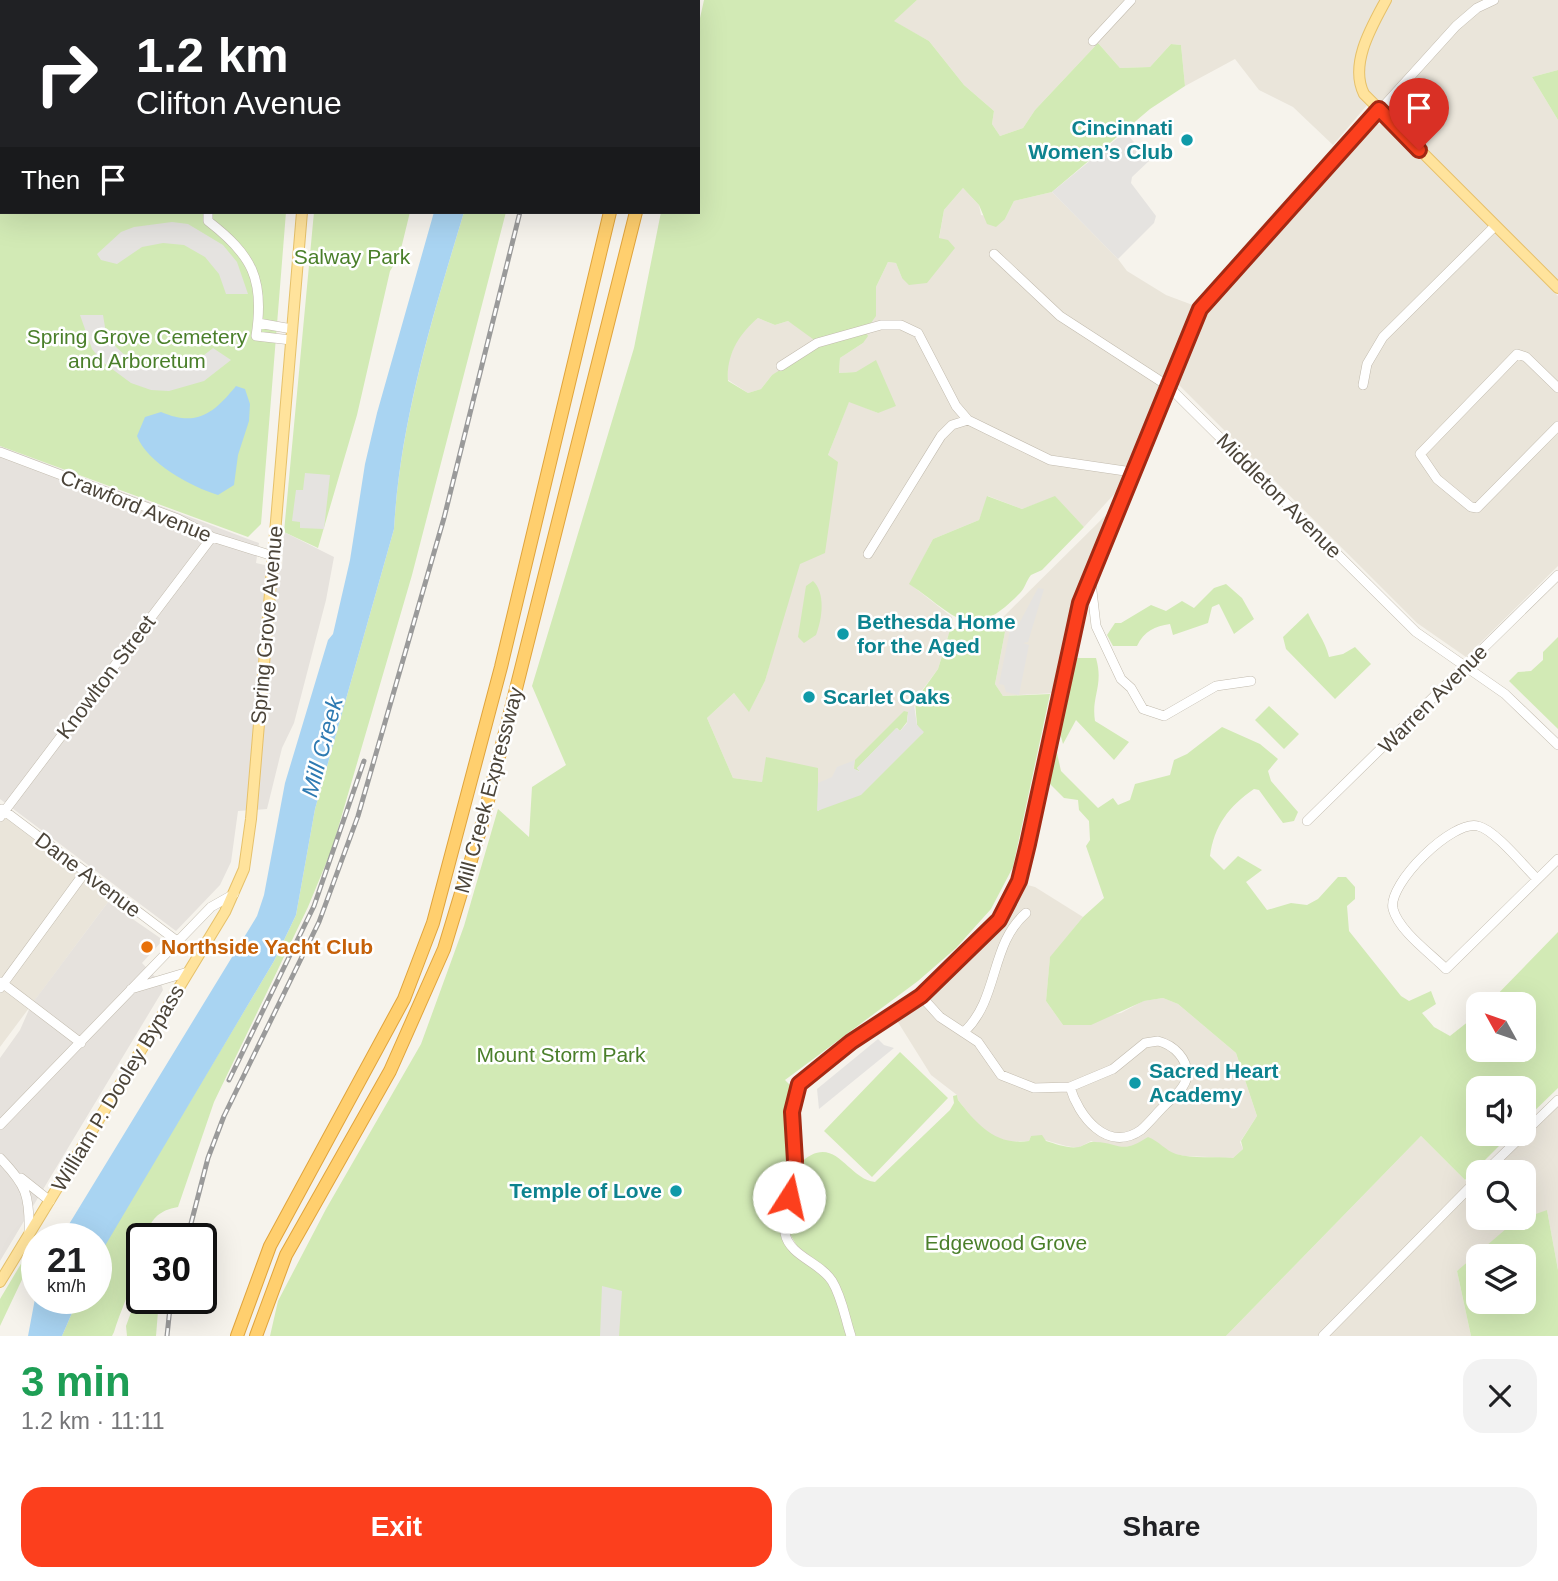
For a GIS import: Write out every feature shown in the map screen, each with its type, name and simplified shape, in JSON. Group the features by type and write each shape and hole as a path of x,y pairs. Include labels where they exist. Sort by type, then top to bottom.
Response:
{"highway":[{"name":"Mill Creek Expressway","path":"237,1336 270,1246 398,1011 433,923 461,826 501,667 610,214"},
{"name":"Mill Creek Expressway","path":"256,1336 286,1255 390,1071 444,949 482,824 635,214"}],"main road":[{"path":"1386,0 1370,32 1358,77 1364,94 1558,288"},
{"name":"Spring Grove Avenue","path":"234,894 248,849 302,214"},
{"name":"William P. Dooley Bypass","path":"36,1223 234,894"},
{"name":"William P. Dooley Bypass","path":"0,1282 21,1248"}],"street":[{"path":"1093,41 1131,0"},
{"path":"851,1336 832,1281 819,1266 793,1248 786,1236 786,1213 795,1161 792,1112 795,1090 805,1077 851,1042 921,996 999,920 1019,881 1080,603 1090,573 1206,300 1466,16 1494,0"},
{"path":"208,214 208,221 233,239 251,265 259,294 256,336 292,334"},
{"path":"1363,385 1367,364 1383,337 1495,226"},
{"name":"Middleton Avenue","path":"995,254 1060,316 1168,387 1416,632 1505,694 1558,746"},
{"path":"258,323 292,334"},
{"path":"781,366 817,343 881,325 911,328 932,356 956,406 968,420 1050,460 1132,472"},
{"path":"1558,388 1525,357 1517,354 1420,454 1437,479 1471,507 1477,508 1558,426"},
{"path":"868,554 941,436 953,425 968,420"},
{"name":"Crawford Avenue","path":"0,452 178,519 212,537 273,556"},
{"name":"Knowlton Street","path":"1,812 212,537"},
{"path":"1090,573 1096,626 1121,679 1131,688 1143,709 1164,716 1216,686 1251,681"},
{"name":"Warren Avenue","path":"1307,821 1558,575"},
{"name":"Dane Avenue","path":"1,812 177,941"},
{"path":"1537,879 1487,830 1473,825 1452,831 1400,881 1392,902 1396,917 1446,969 1558,859"},
{"path":"80,1043 1,984 85,872"},
{"path":"0,1125 218,900 234,894"},
{"path":"965,1031 975,1021 985,1002 1007,935 1026,913"},
{"path":"131,989 188,972"},
{"path":"921,996 940,1017 978,1042 994,1068 1008,1079 1044,1090 1070,1087 1102,1075 1149,1042 1164,1043 1174,1049 1182,1058 1187,1073 1181,1088 1141,1129 1124,1136 1108,1135 1091,1126 1079,1111 1070,1087"},
{"path":"1536,1122 1558,1100"},
{"path":"1497,1160 1512,1146"},
{"path":"0,1157 17,1175 50,1201"},
{"path":"17,1175 29,1197 29,1223"},
{"path":"1323,1336 1466,1191"}],"shaded area":[{"path":"917,0 1558,0 1558,70 1532,77 1558,120 1558,283 1374,97 1333,145 1293,107 1259,90 1235,59 1185,86 1181,45 1171,44 1150,67 1120,68 1098,43 1035,110 1023,128 1000,136 992,124 994,111 964,85 929,41 893,21"},
{"path":"1370,125 1385,125 1398,135 1558,296 1558,566 1466,657 1417,623 1174,380 1203,310"},
{"path":"1125,132 1150,160 1132,177 1131,183 1156,216 1154,223 1118,259 1052,192"},
{"path":"963,188 979,205 981,215 1005,219 1014,201 1052,192 1127,271 1166,295 1198,307 1118,490 1084,527 1055,497 1022,509 988,496 979,520 933,539 910,584 952,617 954,628 948,636 938,669 917,697 914,708 817,811 767,757 762,782 733,778 707,718 734,693 749,711 765,681 828,455 849,401 878,413 856,372 839,373 840,358 863,343 772,375 761,389 748,393 728,380 727,364 740,332 758,318 775,325 788,321 798,327 876,316 876,287 888,262 896,263 902,278 939,239 944,210"},
{"path":"172,222 188,224 223,245 237,262 248,294 226,294 219,274 205,257 184,245 163,243 142,247 117,264 101,260 97,254 121,232 134,227"},
{"path":"80,315 103,315 106,333 116,347 129,359 146,367 179,368 194,363 213,348 231,360 204,381 169,391 151,390 131,383 104,363 92,349"},
{"path":"0,446 259,543 256,563 282,569 284,532 334,557 326,600 294,723 282,748 267,809 238,811 231,862 220,885 176,931 0,799"},
{"path":"305,473 330,475 324,529 300,528 300,522 292,521 296,490 303,490"},
{"path":"1112,509 1076,594 1054,693 1003,696 995,684 1005,632 997,627 998,622"},
{"path":"1038,588 1044,589 1028,642 1023,643 1029,645 1019,695 1006,692 1004,685 999,684 1010,630 1015,631"},
{"path":"914,705 917,725 924,732 861,795 817,811 818,783 832,777 837,767 855,760 853,768 860,772 857,768 896,728 900,731 907,723 908,712"},
{"path":"0,808 114,894 0,1047"},
{"path":"1020,883 1035,887 1083,917 1050,958 1046,1001 1063,1025 1121,1013 1143,1001 1163,998 1178,1004 1236,1053 1257,1116 1240,1142 1243,1149 1233,1158 1185,1156 1134,1146 1118,1148 1091,1141 1078,1148 1031,1136 1029,1141 1005,1142 982,1130 957,1095 931,1075 896,1019 915,1006 997,929"},
{"path":"108,902 163,940 142,963 161,983 163,990 0,1261 0,1058 20,1030 31,1005"},
{"path":"878,1039 884,1045 894,1048 819,1109 817,1089"},
{"path":"1558,1100 1558,1270 1547,1210 1536,1217 1536,1160 1497,1160 1511,1146 1536,1146 1536,1122"},
{"path":"1421,1136 1466,1181 1466,1230 1517,1230 1497,1244 1466,1244 1466,1265 1457,1271 1471,1336 1226,1336"},
{"path":"602,1286 622,1291 619,1336 600,1336"}],"green space":[{"name":"Mount Storm Park","path":"704,0 917,0 894,21 929,41 964,85 994,111 992,124 1000,136 1023,128 1035,110 1098,43 1120,68 1150,67 1171,44 1181,45 1185,86 1150,109 1052,192 1014,201 1005,219 996,227 987,224 979,205 963,188 944,210 939,238 948,240 955,248 927,283 909,285 902,278 896,263 888,262 876,287 876,316 871,323 817,342 788,321 775,325 758,318 740,338 729,362 728,381 748,393 761,389 772,375 815,348 866,332 868,336 863,343 840,358 839,373 856,372 876,360 896,406 878,413 849,402 828,455 838,462 825,553 800,564 765,681 749,712 734,693 707,718 733,778 762,782 766,757 818,768 818,811 923,733 917,725 915,701 938,669 950,630 997,627 1005,632 995,684 1003,696 1050,694 1013,867 991,909 956,948 918,981 785,1080 795,1090 795,1161 786,1236 826,1273 851,1336 270,1336 278,1301 326,1209 421,1044 464,926 498,809 529,837 532,787 566,765 532,686 634,348 661,214 700,214 700,18"},
{"path":"1558,70 1558,120 1532,77"},
{"name":"Spring Grove Cemetery and Arboretum","path":"0,214 286,214 261,524 248,537 0,446"},
{"name":"Salway Park","path":"314,214 410,214 399,257 390,271 357,415 318,548 284,532"},
{"path":"463,214 505,214 412,575 332,849 308,907 214,1102 178,1207 165,1211 152,1223 126,1223 126,1299 112,1336 62,1336 72,1314 112,1314 112,1232 274,961 296,915 315,809 394,529 403,449 420,369"},
{"path":"987,496 1022,509 1055,496 1084,527 1042,570 1031,575 1022,591 1002,609 988,618 963,620 909,584 933,539 979,520"},
{"path":"813,581 820,592 820,622 816,635 804,643 798,637 806,586"},
{"path":"1226,584 1242,598 1254,619 1234,634 1219,604 1212,607 1208,623 1173,635 1170,624 1160,626 1150,630 1137,646 1113,646 1107,635 1115,623 1121,623 1151,605 1166,611 1182,601 1194,608 1214,588"},
{"path":"1308,613 1329,657 1343,654 1355,647 1371,664 1335,699 1286,649 1283,637"},
{"path":"1558,637 1558,729 1509,681 1518,672 1531,671 1543,660 1543,652"},
{"path":"1072,658 1096,658 1099,676 1095,721 1129,742 1114,760 1076,720 1063,744 1058,726"},
{"path":"1269,706 1299,734 1284,749 1255,720"},
{"path":"904,711 908,712 907,722 900,731 897,728 857,768 861,772 854,769 855,760"},
{"name":"Edgewood Grove","path":"1222,727 1260,744 1278,759 1268,771 1271,781 1298,812 1294,821 1283,823 1259,790 1254,789 1237,802 1224,818 1215,835 1210,856 1224,870 1238,856 1262,870 1246,882 1267,910 1291,903 1307,905 1318,899 1338,877 1346,877 1355,887 1355,899 1347,906 1349,931 1401,996 1409,1001 1431,991 1436,1004 1422,1013 1434,1027 1450,1036 1466,1023 1466,1062 1536,1062 1536,992 1500,992 1558,932 1558,1088 1536,1109 1536,1076 1466,1076 1466,1146 1499,1146 1485,1160 1466,1160 1465,1180 1421,1136 1226,1336 854,1336 828,1270 797,1246 790,1234 798,1165 811,1155 822,1152 831,1154 865,1179 875,1182 950,1110 954,1103 953,1096 957,1095 958,1100 980,1125 1006,1140 1029,1141 1031,1136 1042,1135 1046,1141 1067,1147 1079,1147 1093,1142 1126,1147 1148,1137 1172,1153 1197,1157 1233,1158 1243,1149 1241,1141 1257,1116 1236,1053 1178,1004 1163,998 1144,1001 1091,1025 1063,1025 1046,1001 1050,957 1083,917 1104,898 1086,846 1090,840 1089,821 1079,810 1078,800 1064,798 1046,780 1051,752 1056,749 1061,771 1098,808 1113,798 1118,805 1130,800 1135,784 1170,775 1174,760 1187,754"},
{"path":"900,1052 948,1098 872,1177 824,1131"},
{"path":"1547,1210 1558,1270 1558,1336 1471,1336 1466,1314 1536,1314 1536,1244 1488,1244 1505,1230 1536,1230 1536,1214"},
{"path":"1466,1263 1466,1313 1457,1271"},
{"path":"21,1264 21,1282 0,1326 0,1299"},
{"path":"130,1314 158,1314 156,1336 127,1336 126,1326"}],"water":[{"name":"Mill Creek","path":"433,214 463,214 420,369 403,448 394,529 315,809 296,915 274,961 112,1234 112,1223 70,1223 257,916 264,895 285,783 328,640 333,634 350,560 365,464"},
{"path":"236,386 245,389 250,404 249,421 238,455 234,485 218,495 207,491 172,473 142,446 137,436 145,417 161,412 185,418 203,415 220,404"},
{"path":"32,1314 72,1314 62,1336 28,1336"}],"railway":[{"path":"191,1223 208,1158 224,1116 319,922 358,816 444,518 520,214"},
{"path":"229,1080 314,906 364,761"},
{"path":"167,1336 169,1314"}],"place":[{"name":"Cincinnati Women’s Club","path":"1187,140"},
{"name":"Bethesda Home for the Aged","path":"843,634"},
{"name":"Scarlet Oaks","path":"809,697"},
{"name":"Northside Yacht Club","path":"147,947"},
{"name":"Sacred Heart Academy","path":"1135,1083"},
{"name":"Temple of Love","path":"676,1191"}],"route":[{"path":"789,1197 795,1161 792,1112 795,1090 799,1084 851,1042 921,996 999,920 1009,904 1019,881 1028,844 1080,603 1094,562 1125,496 1142,446 1200,309 1379,109 1419,150"}]}
